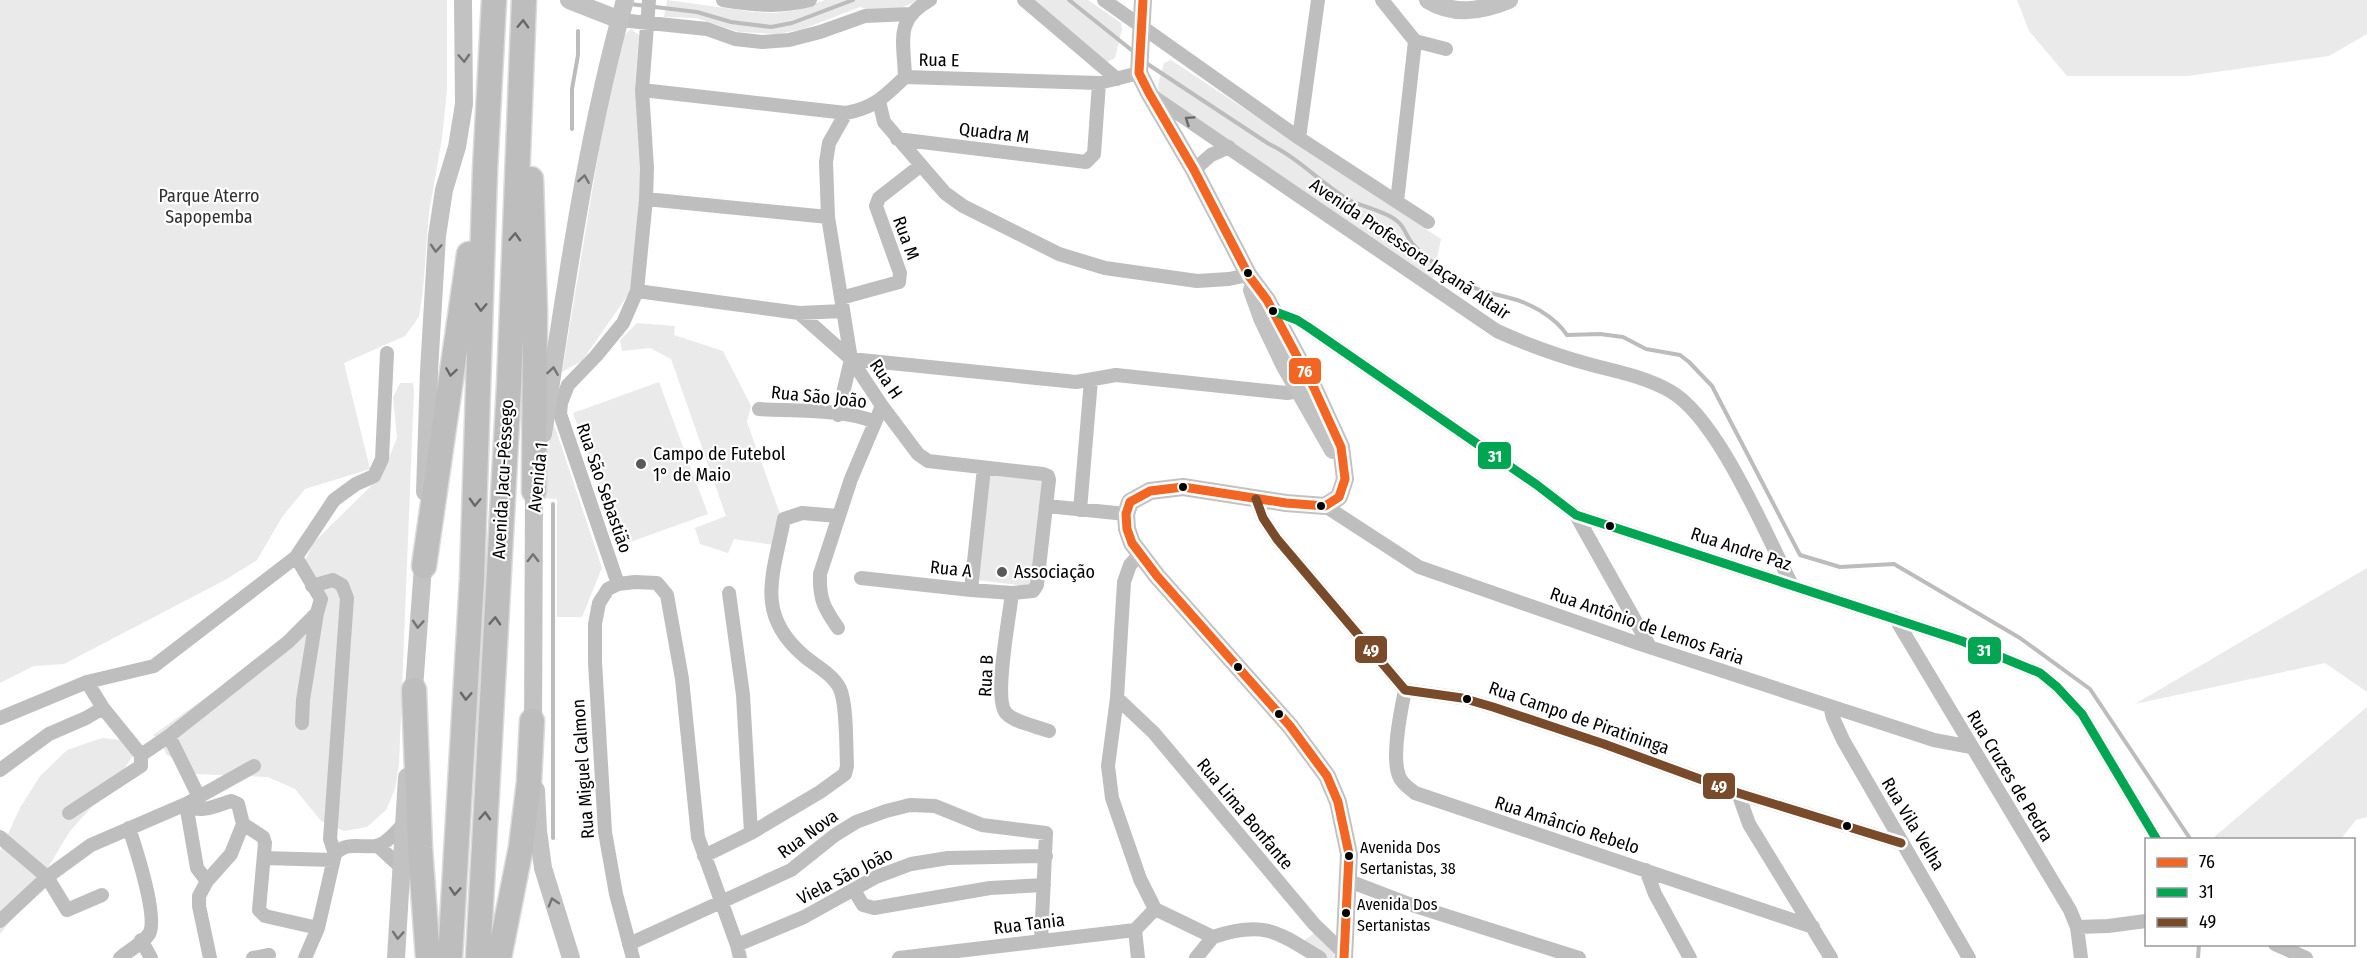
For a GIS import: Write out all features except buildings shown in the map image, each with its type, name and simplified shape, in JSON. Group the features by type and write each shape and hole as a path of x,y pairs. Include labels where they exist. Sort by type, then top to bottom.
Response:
{"highway":[{"name":"Avenida Jacu-Pêssego","path":"450,958 472,579 486,143 494,0"},
{"name":"Avenida Jacu-Pêssego","path":"478,958 519,148 524,0"},
{"path":"519,148 530,172 532,195 535,312 534,491"},
{"path":"424,566 476,196 485,170"},
{"path":"414,690 420,848 428,958"},
{"path":"499,958 521,847 529,782 532,721"}],"main road":[{"path":"396,958 424,566 433,288 441,207 459,137 464,104 463,0"},
{"path":"569,0 622,11"},
{"path":"1143,0 1139,62 1149,93 1194,170 1249,275 1256,304 1267,314 1306,390 1341,447 1344,467 1343,488 1339,497 1326,506 1170,487 1150,491 1130,502 1126,514 1127,529 1140,554 1215,643 1290,726 1327,776 1338,801 1349,854 1345,956"},
{"path":"1428,0 1447,9 1468,11 1492,7 1509,0"},
{"name":"Avenida 1","path":"573,955 543,868 538,831 532,721 534,491 585,172 604,78 622,11"},
{"path":"1267,314 1279,336 1287,340 1306,390"}],"street":[{"name":"Rua São Sebastião","path":"618,584 560,414 561,403 568,385 623,323 637,291 646,199 647,168 642,90 650,0"},
{"path":"723,0 765,7 791,5 810,0"},
{"path":"622,11 648,20 707,29 735,39 762,42 799,38 865,16 910,14 930,0"},
{"path":"1024,0 1117,79"},
{"name":"Avenida Professora Jaçanã Altair","path":"1104,0 1299,138 1428,222"},
{"path":"1299,138 1318,0"},
{"path":"1382,0 1415,41 1446,49"},
{"path":"905,77 904,30 910,14"},
{"path":"1397,202 1415,41"},
{"name":"Rua E","path":"642,90 846,113 865,109 879,101 905,77 1099,83 1117,79 1139,62"},
{"name":"Quadra M","path":"897,139 1086,162 1094,154 1099,83"},
{"name":"Avenida Professora Jaçanã Altair","path":"1149,93 1497,331 1554,354 1646,380 1670,390 1685,401 1700,416 1716,440 1791,584"},
{"path":"879,101 881,117 897,139 945,193 963,206 1059,254 1080,262 1197,281 1249,275"},
{"name":"Rua H","path":"846,113 832,134 827,152 828,217 850,359 918,454 928,461 1043,474 1048,476 1049,480"},
{"path":"1194,170 1210,155 1229,147"},
{"name":"Rua M","path":"842,305 899,282 900,273 876,206 879,198 920,166"},
{"path":"646,199 828,217"},
{"path":"637,291 799,313 842,305"},
{"path":"799,313 850,359 1076,382 1116,375 1287,393 1306,390"},
{"path":"1267,314 1297,320 1537,485 1576,515 1650,647"},
{"path":"1287,340 1303,336 1323,337"},
{"path":"0,718 87,682 154,666 296,557 334,500 356,484 374,476 381,459 387,353"},
{"path":"838,415 850,359"},
{"path":"1080,510 1091,380"},
{"path":"838,628 824,607 819,591 820,574 838,516 882,406"},
{"name":"Rua São João","path":"759,409 861,417 874,422"},
{"path":"971,590 984,468"},
{"name":"Rua A","path":"861,578 971,590 1030,592 1036,588 1049,480"},
{"path":"1256,499 1263,518 1277,539 1405,690"},
{"path":"1047,506 1126,514"},
{"name":"Rua Antônio de Lemos Faria","path":"1326,506 1419,567 1650,647 1934,740 1971,747"},
{"path":"704,856 820,792 842,777 846,770 841,691 833,679 786,638 775,621 771,595 784,519 802,513 838,516"},
{"name":"Rua Andre Paz","path":"1576,515 1895,618 1962,641 2040,673 2058,687 2082,714 2156,838"},
{"path":"1140,554 1130,565 1124,582 1117,698 1109,745 1108,782 1140,879 1155,909 1213,937"},
{"path":"296,557 321,599 303,700 302,723"},
{"path":"312,586 333,580 342,585 347,598 330,839 334,857"},
{"path":"618,584 652,582 662,586 667,595 687,721 695,817 704,856 739,951"},
{"name":"Rua Miguel Calmon","path":"618,584 608,589 603,595 597,610 594,662 608,855 633,958"},
{"path":"729,593 743,695 751,832"},
{"name":"Rua B","path":"1012,593 1000,690 1002,706 1011,717 1049,731"},
{"path":"141,755 169,736 288,642 317,613"},
{"name":"Rua Cruzes de Pedra","path":"1895,618 2070,910 2077,927 2081,958"},
{"path":"69,813 141,766 141,755 103,708 87,682"},
{"name":"Rua Campo de Piratininga","path":"1405,690 1462,698 1493,707 1604,744 1738,793 1901,843"},
{"name":"Rua Amâncio Rebelo","path":"1405,690 1397,770 1400,779 1415,793 1813,927"},
{"name":"Rua Lima Bonfante","path":"1117,698 1154,733 1314,924 1345,956"},
{"name":"Rua Vila Velha","path":"1830,706 1837,728 1901,843 1914,860 1970,958"},
{"path":"0,770 49,734 103,708"},
{"path":"169,736 193,800 197,868 199,874 207,881"},
{"path":"0,921 46,877 91,845 193,800 254,766"},
{"path":"1738,793 1749,824 1831,958"},
{"path":"193,800 192,808 201,809 231,801 238,804 243,824 231,854 207,881 199,896 210,958"},
{"name":"Rua Nova","path":"629,944 791,870 835,835 856,822 910,805 922,804 947,809 989,826 1042,831 1047,837 1046,856"},
{"path":"305,958 318,928 334,857 341,848 378,846 392,836 405,822"},
{"path":"243,824 263,837 265,843 259,910 264,916 318,928"},
{"path":"120,958 149,934 151,925 143,872 129,828"},
{"path":"0,837 46,877 67,910 102,895"},
{"path":"378,846 403,869"},
{"path":"1041,941 1046,856"},
{"name":"Viela São João","path":"739,951 891,870 927,860 1046,856"},
{"path":"264,858 334,857"},
{"path":"1646,870 1655,894 1690,958"},
{"path":"1349,881 1409,904 1579,958"},
{"path":"854,890 863,905 874,908 990,888 1044,885"},
{"path":"1138,958 1135,930 1155,909"},
{"path":"2077,927 2145,921"},
{"path":"1293,940 1306,934 1314,924"},
{"path":"1196,958 1213,937 1247,928 1264,929 1293,940 1320,958"},
{"name":"Rua Tania","path":"899,958 1135,930"},
{"path":"141,940 151,958"},
{"path":"2277,946 2306,958"},
{"path":"253,958 269,955"}],"green space":[{"name":"Parque Aterro Sapopemba","path":"0,0 447,0 447,90 442,138 429,213 419,317 405,336 344,363 370,469 305,489 282,517 257,560 225,580 64,664 34,666 0,683"},
{"path":"667,0 775,13 797,10 825,0 918,0 890,10 860,7 803,29 778,34 739,32 696,18 664,17"},
{"path":"1030,0 1088,0 1121,23 1122,29 1115,58 1105,63"},
{"path":"2017,0 2367,0 2367,34 2329,56 2188,76 2067,76 2029,31"},
{"path":"631,29 639,35 635,85 642,157 632,289 582,361 562,372 603,126 622,37"},
{"path":"1171,60 1441,239 1433,279 1159,93 1158,84 1164,63"},
{"path":"637,323 675,326 674,335 723,351 751,406 747,422 780,514 774,545 734,539 728,553 700,544 695,528 726,516 671,359 650,348 622,351 620,340"},
{"name":"Campo de Futebol 1° de Maio","path":"659,382 708,514 622,545 573,413"},
{"path":"400,383 413,383 414,390 399,764 395,789 386,810 367,827 344,831 321,821 295,789 268,777 196,774 166,754 161,742 153,735 229,681 317,613 305,561 313,543 371,486 388,460 397,438 393,397"},
{"path":"553,421 602,568 582,617 557,617 557,499 542,498 543,473"},
{"path":"988,473 1047,481 1034,587 976,580"},
{"path":"2367,568 2367,692 2325,663 2135,704"},
{"path":"2367,707 2367,817 2356,820 2342,838 2213,838"},
{"path":"102,738 130,741 137,749 120,776 70,831 32,894 0,934 0,851 20,808 40,776 67,750"},
{"path":"1315,932 1338,952 1338,958 1327,958 1305,943 1305,940"}],"waterway":[{"path":"630,4 697,12 731,22 771,27 792,23 853,0"},
{"path":"1069,0 1134,52"},
{"path":"572,129 572,89 578,55 578,31"},
{"path":"1146,63 1279,149 1347,199 1400,223 1417,249 1468,285 1532,306 1548,316 1567,335 1600,334 1623,337 1646,349 1680,355 1712,386 1800,555 1840,567 1894,564 2020,638 2090,689 2190,838"},
{"path":"553,504 553,838"},
{"path":"2198,958 2199,946"}],"transit line":[{"name":"76","path":"1143,0 1139,73 1194,170 1249,276 1267,300 1314,388 1341,447 1345,479 1339,497 1325,506 1286,503 1183,487 1150,491 1130,502 1126,514 1127,529 1132,543 1157,576 1290,726 1327,776 1338,802 1349,854 1344,958"},
{"name":"31","path":"1273,311 1308,327 1537,485 1576,515 1962,641 2040,673 2057,687 2082,714 2156,838"},
{"name":"49","path":"1256,499 1263,518 1277,539 1405,690 1462,698 1493,707 1604,744 1738,793 1901,843"}],"place":[{"name":"Campo de Futebol 1° de Maio","path":"641,464"},
{"name":"Associação","path":"1002,572"},
{"name":"Avenida Dos Sertanistas, 38","path":"1349,856"},
{"name":"Avenida Dos Sertanistas","path":"1346,913"}]}
